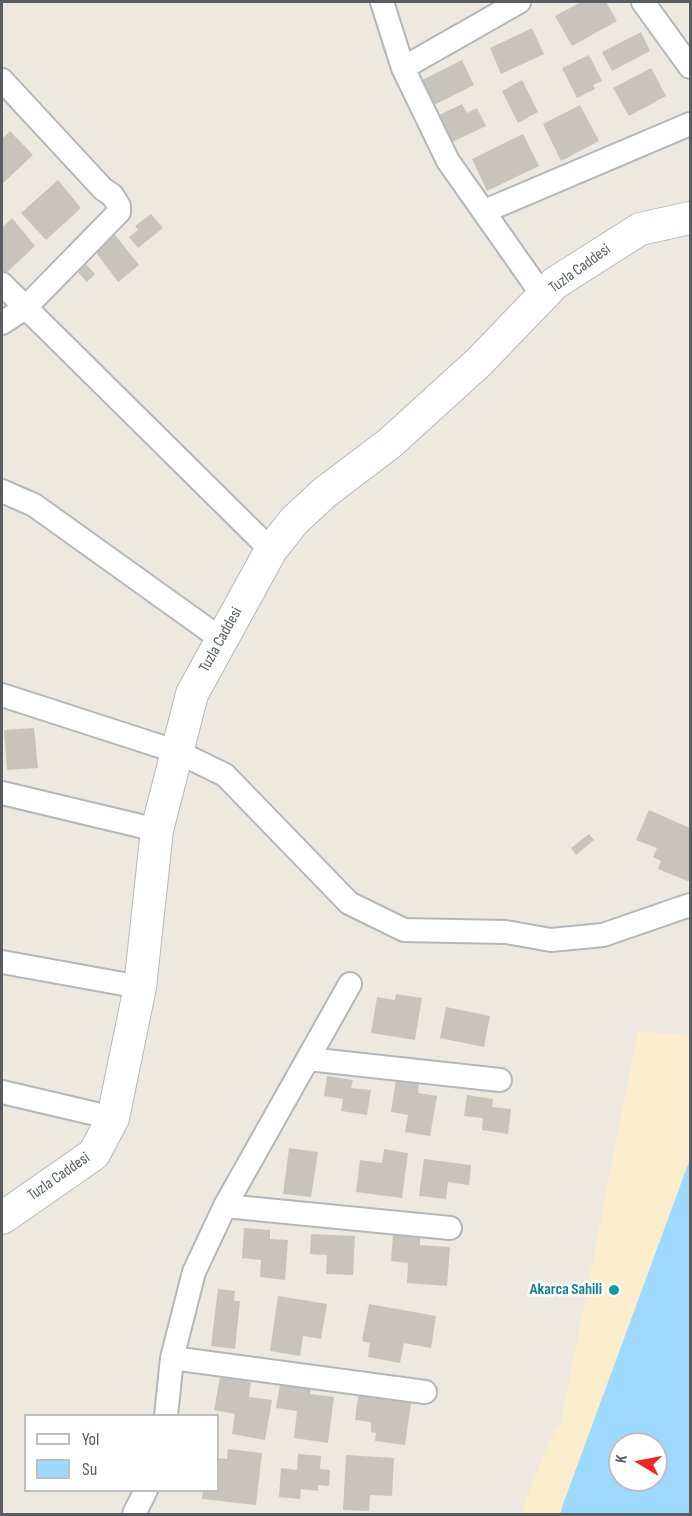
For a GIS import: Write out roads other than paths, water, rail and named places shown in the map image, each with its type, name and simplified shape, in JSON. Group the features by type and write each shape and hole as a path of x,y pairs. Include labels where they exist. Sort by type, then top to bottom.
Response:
{"main road":[{"name":"Tuzla Caddesi","path":"2,1218 94,1154 113,1118 140,987 157,830 192,694 271,550 294,521 324,493 390,442 479,362 555,283 640,229 690,218"}],"street":[{"path":"382,2 403,68 448,161 543,296"},
{"path":"403,68 519,2"},
{"path":"643,2 690,67"},
{"path":"2,80 119,206 119,212 112,221 105,224 25,308 2,323"},
{"path":"485,211 690,124"},
{"path":"2,284 271,550"},
{"path":"2,491 34,505 221,639"},
{"path":"2,695 178,752 225,775 349,903 404,930 506,932 551,940 603,935 690,905"},
{"path":"2,794 157,830"},
{"path":"2,962 140,987"},
{"path":"166,1414 172,1358 194,1272 225,1206 350,984"},
{"path":"308,1059 500,1080"},
{"path":"2,1092 113,1118"},
{"path":"225,1206 450,1228"},
{"path":"172,1358 425,1392"},
{"path":"134,1515 146,1492"}],"water":[{"path":"690,1159 690,1514 560,1514 562,1507"}],"place":[{"name":"Akarca Sahili","path":"614,1290"}]}
